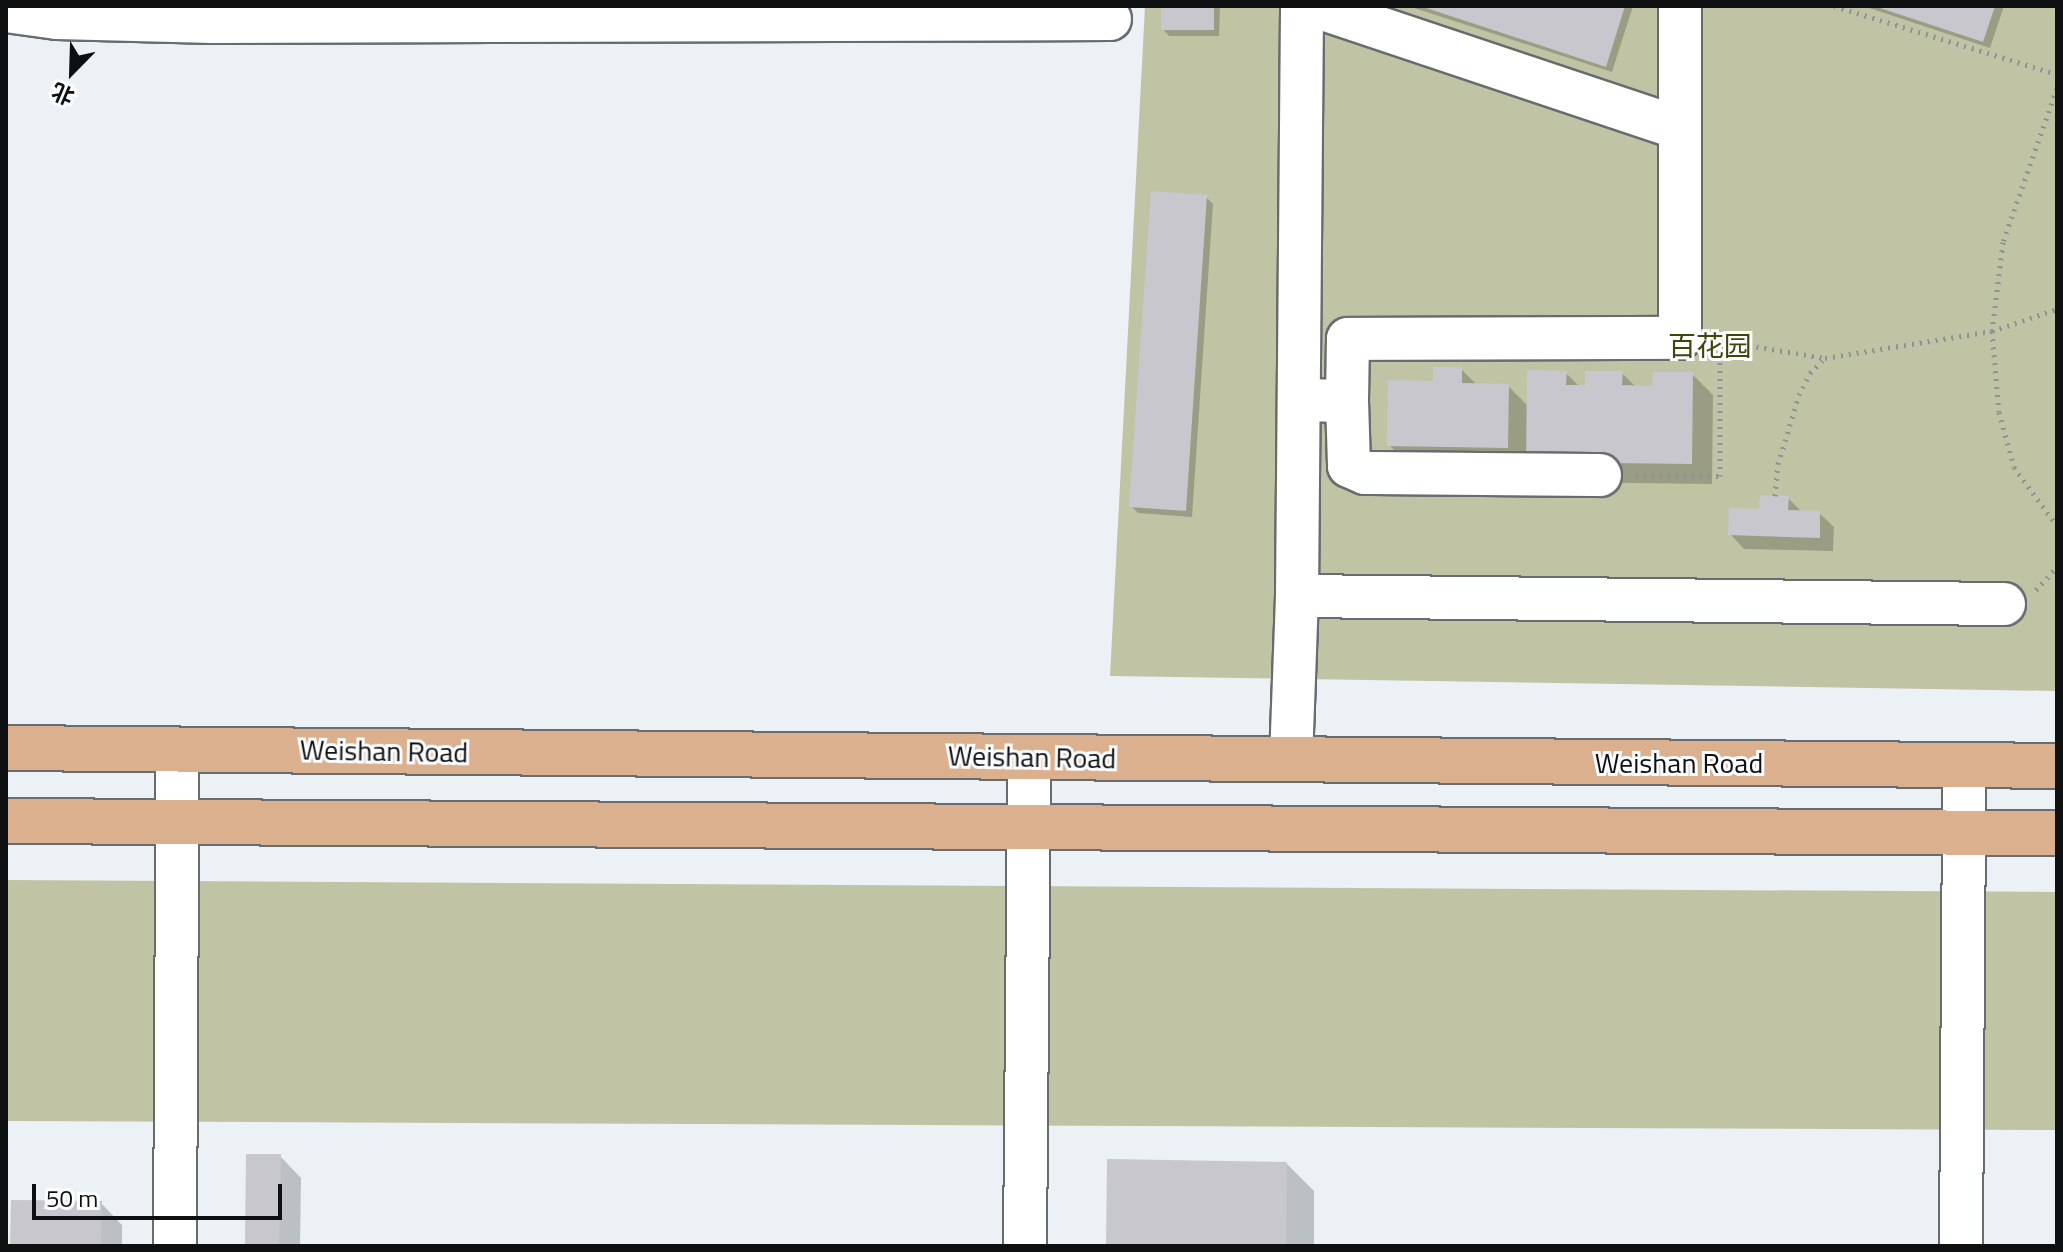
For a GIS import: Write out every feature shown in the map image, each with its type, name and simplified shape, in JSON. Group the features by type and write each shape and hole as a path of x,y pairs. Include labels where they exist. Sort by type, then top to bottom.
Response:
{"main road":[{"name":"Weishan Road","path":"6,748 2057,766"},
{"path":"6,821 2057,833"}],"street":[{"path":"1291,760 1297,596 1302,6"},
{"path":"1314,6 1678,128"},
{"path":"1600,475 1365,473 1349,466 1348,339 1700,339 1678,128 1680,6"},
{"path":"6,11 57,18 213,22 1110,19"},
{"path":"1299,400 1347,401"},
{"path":"1297,596 2004,604"},
{"path":"175,1246 178,749"},
{"path":"1025,1246 1029,757"},
{"path":"1961,1246 1964,765"}],"path":[{"path":"1834,6 2057,74"},
{"path":"2057,88 2003,242 1992,331 1995,387 2014,467 2057,526"},
{"path":"1600,475 1720,476 1700,339 1825,358 1992,331 2057,309"},
{"path":"1775,496 1778,464 1799,395 1810,373 1825,358"}],"green space":[{"name":"百花园","path":"1145,6 2057,6 2057,691 1110,676"},
{"path":"6,880 2057,892 2057,1130 6,1121"}],"building":[{"path":"1161,6 1214,6 1214,30 1161,30"},
{"path":"1420,6 1625,6 1606,67"},
{"path":"1874,6 1995,6 1983,42"},
{"path":"1151,191 1207,195 1186,511 1129,507"},
{"path":"1433,367 1462,367 1462,383 1509,384 1508,448 1387,446 1388,380 1433,381"},
{"path":"1527,370 1567,371 1566,385 1585,385 1585,371 1623,371 1622,385 1652,386 1653,372 1693,372 1692,464 1526,462"},
{"path":"1760,495 1789,496 1788,510 1820,511 1820,538 1728,535 1729,508 1759,509"},
{"path":"246,1154 281,1154 279,1246 245,1246"},
{"path":"1107,1159 1287,1162 1286,1246 1106,1246"},
{"path":"11,1200 102,1201 101,1246 10,1246"}]}
